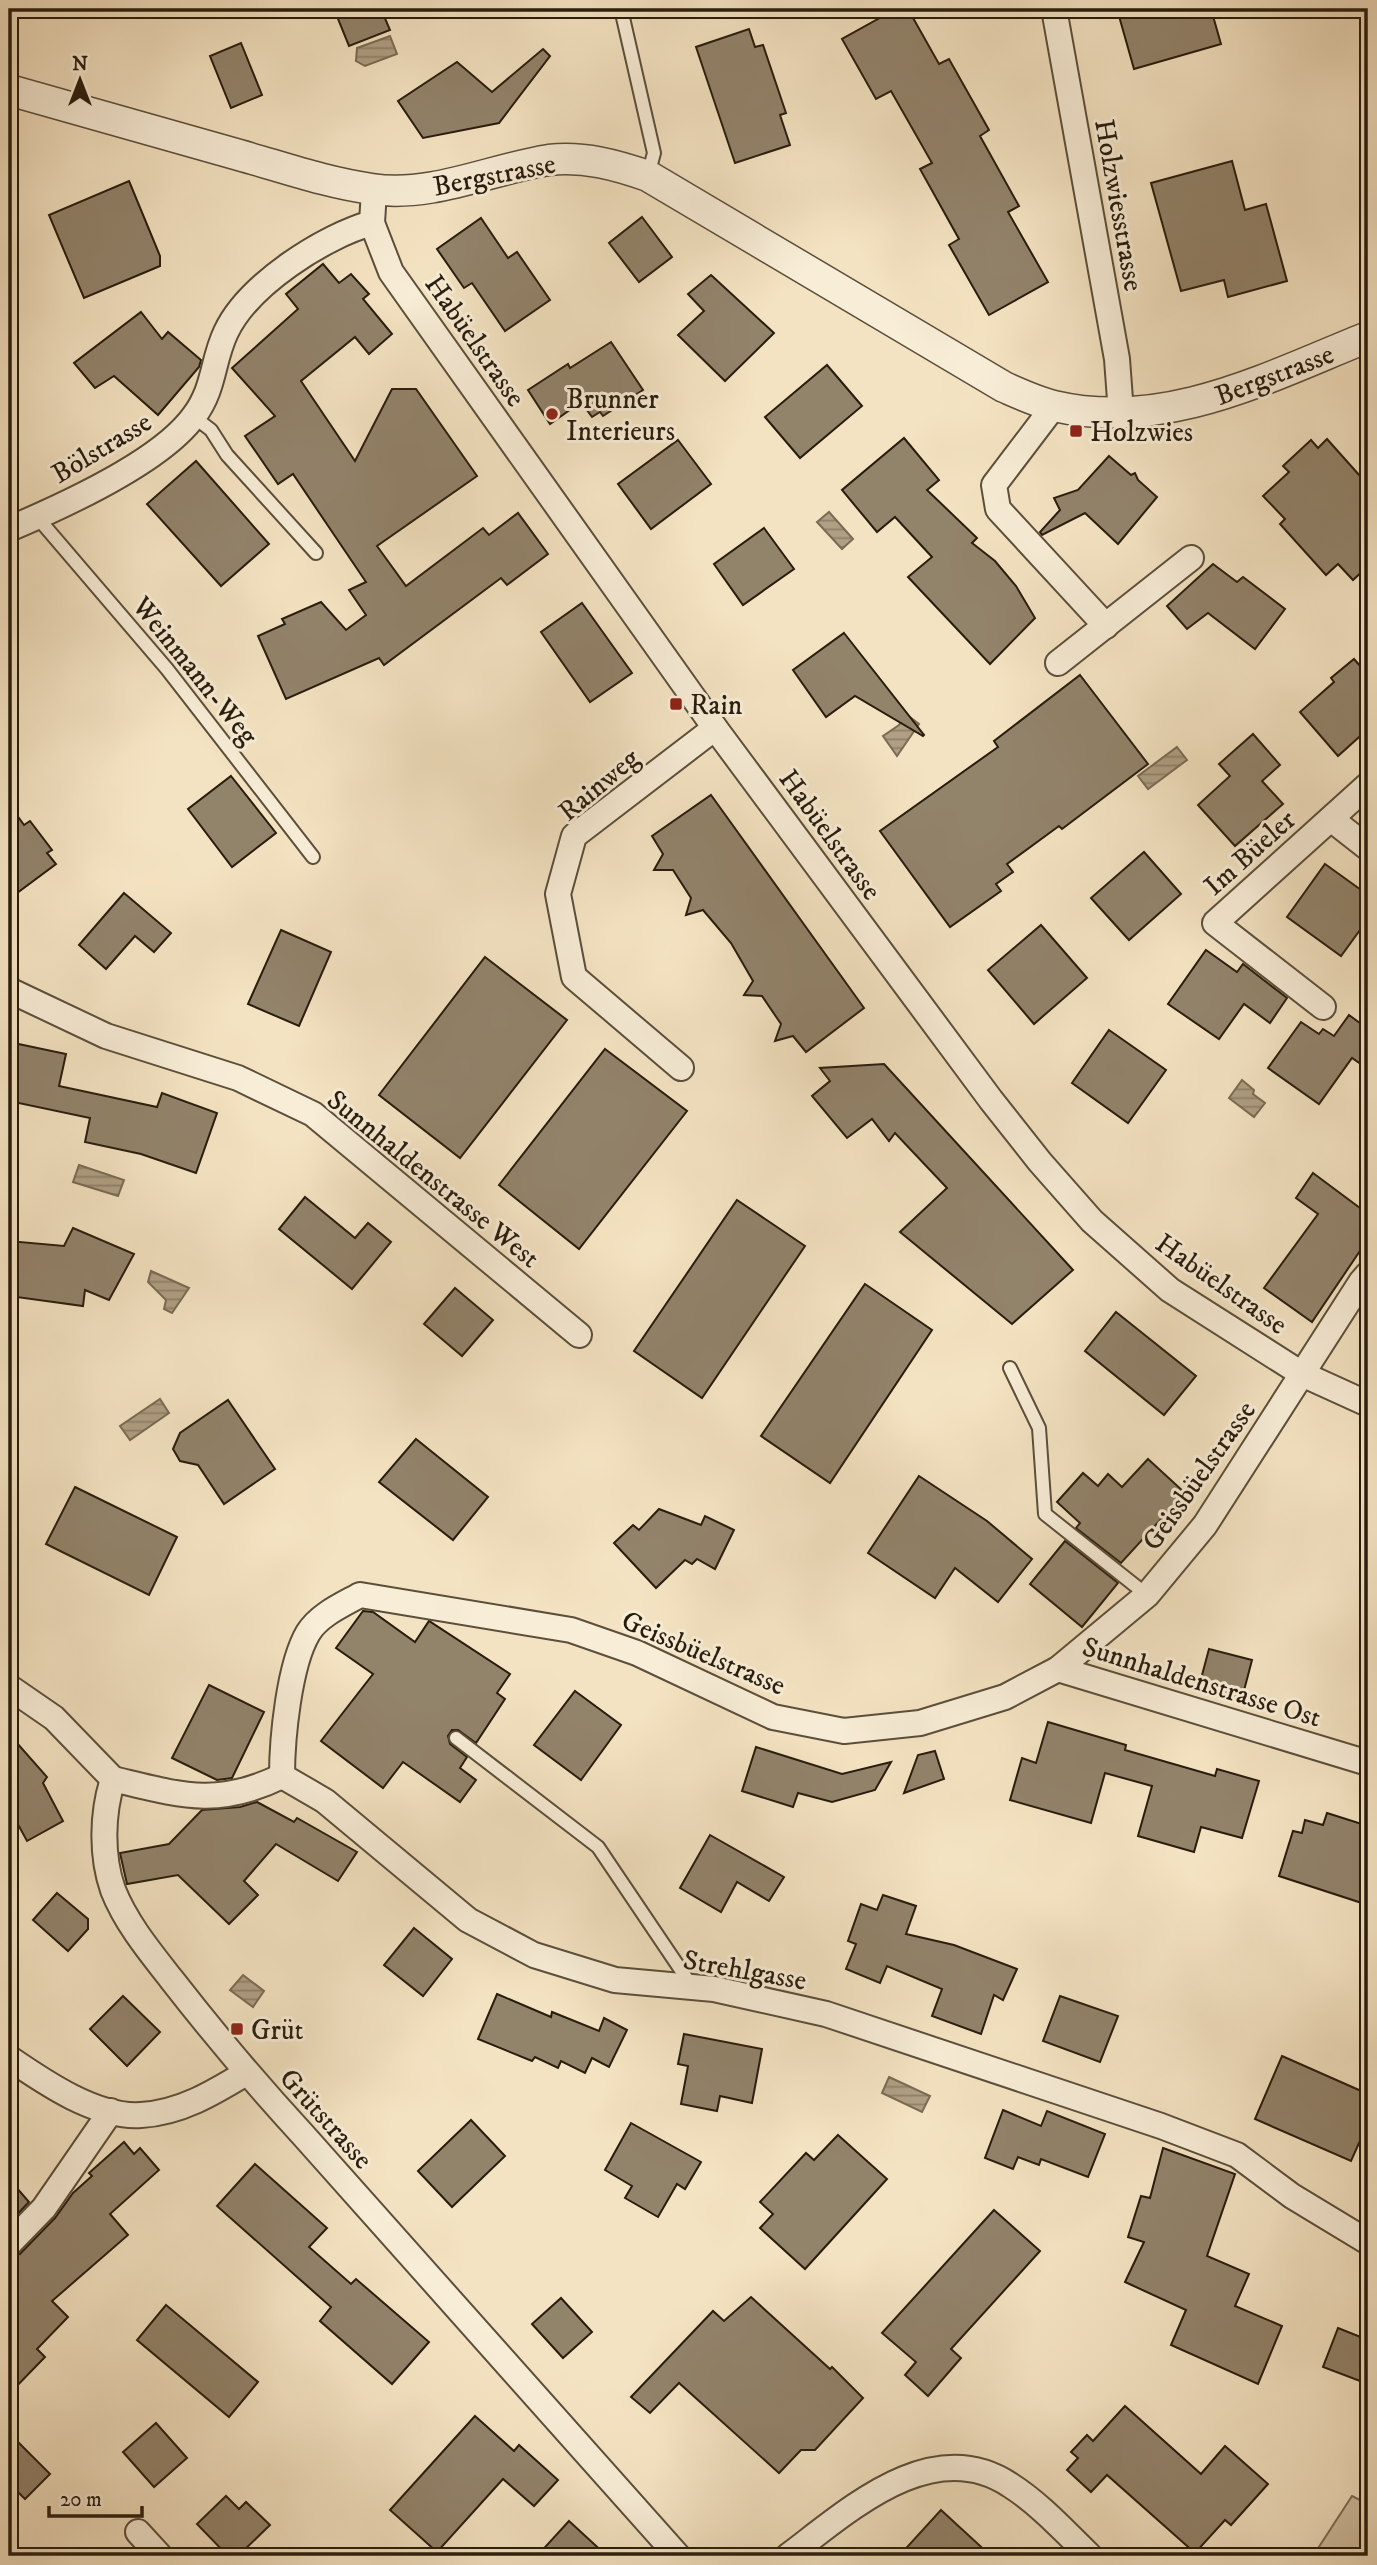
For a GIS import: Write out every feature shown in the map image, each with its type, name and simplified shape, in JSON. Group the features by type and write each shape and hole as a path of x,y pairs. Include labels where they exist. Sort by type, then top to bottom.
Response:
{"street":[{"name":"Holzwiesstrasse","path":"1054,9 1117,359 1121,413"},
{"name":"Bergstrasse","path":"9,90 316,177 374,190 411,189 444,184 550,160 578,159 611,164 648,176 979,373 1013,391 1054,406 1121,413 1157,411 1195,404 1368,337"},
{"name":"Habüelstrasse","path":"374,190 372,223 391,272 715,728 1040,1162 1091,1222 1170,1290 1302,1374 1368,1404"},
{"name":"Bölstrasse","path":"9,529 37,517 151,456 176,436 194,417 210,390 226,332 242,309 266,284 297,259 350,229 372,223"},
{"path":"1054,406 994,485 998,509 1106,626"},
{"path":"1058,663 1191,558"},
{"name":"Rainweg","path":"681,1068 573,977 558,894 574,836 715,728"},
{"name":"Im Büeler","path":"1323,1007 1215,923 1368,785"},
{"name":"Im Büeler","path":"1331,819 1368,848"},
{"name":"Sunnhaldenstrasse West","path":"9,990 106,1036 238,1078 313,1114 579,1335"},
{"name":"Geissbüelstrasse","path":"282,1776 283,1732 298,1660 309,1633 331,1611 360,1595 571,1629 637,1653 772,1717 845,1731 920,1723 1004,1697 1058,1669 1147,1595 1205,1525 1368,1274"},
{"name":"Sunnhaldenstrasse Ost","path":"1058,1669 1368,1763"},
{"path":"9,1687 54,1718 113,1779 195,1796 224,1797 262,1786 282,1776"},
{"name":"Strehlgasse","path":"282,1776 325,1801 468,1920 523,1949 615,1980 714,1989 826,2014 1161,2126 1237,2155 1292,2196 1368,2242"},
{"name":"Grütstrasse","path":"113,1779 106,1801 105,1818 107,1866 112,1887 123,1913 168,1975 246,2073 678,2556"},
{"path":"9,2058 51,2086 111,2111 139,2115 161,2112 209,2095 246,2073"},
{"path":"9,2244 44,2208 111,2111"},
{"path":"788,2556 837,2519 898,2480 922,2471 945,2468 986,2472 1010,2485 1042,2510 1090,2556"},
{"path":"138,2532 160,2556"}],"lane":[{"path":"621,9 654,153 648,176"},
{"path":"194,417 211,430 228,455 316,553"},
{"name":"Weinmann-Weg","path":"37,517 167,669 313,857"},
{"path":"1010,1368 1039,1428 1045,1514 1147,1595"},
{"path":"456,1738 598,1847 692,1987"}],"shaded area":[{"path":"390,36 397,54 365,66 356,61 357,48"},
{"path":"829,512 853,539 842,549 817,522"},
{"path":"906,714 919,724 897,756 883,736 899,725"},
{"path":"1177,747 1187,760 1148,789 1138,776"},
{"path":"1242,1080 1254,1090 1253,1094 1265,1103 1254,1117 1229,1098"},
{"path":"79,1165 124,1180 118,1196 73,1182"},
{"path":"151,1271 189,1288 172,1313 164,1309 166,1300 148,1282"},
{"path":"160,1399 169,1413 130,1440 120,1426"},
{"path":"243,1975 264,1991 253,2007 230,1990"},
{"path":"889,2077 930,2096 922,2112 882,2093"},
{"path":"1352,2496 1368,2504 1368,2556 1313,2556"}],"building":[{"path":"334,9 381,9 390,30 349,46"},
{"path":"896,9 908,9 939,64 949,59 989,130 980,136 1019,206 1008,212 1048,282 989,315 949,245 959,239 920,169 932,163 891,91 876,99 842,39"},
{"path":"1117,9 1211,9 1221,44 1134,69"},
{"path":"749,29 755,47 763,45 786,113 780,115 790,145 735,163 696,47"},
{"path":"241,43 262,95 231,108 210,56"},
{"path":"543,49 550,56 499,123 423,138 398,101 457,62 492,92"},
{"path":"1232,161 1245,210 1266,204 1287,281 1228,297 1224,280 1181,291 1151,183"},
{"path":"129,181 160,256 160,266 84,298 49,215"},
{"path":"642,217 672,257 639,282 609,243"},
{"path":"481,218 508,258 517,252 550,300 505,331 472,283 464,288 437,249"},
{"path":"323,264 339,283 351,274 369,294 363,299 392,334 369,354 355,337 301,381 355,461 392,389 416,389 477,476 377,546 406,586 483,528 489,535 518,513 548,554 507,585 501,578 384,665 379,658 286,699 258,636 285,624 282,619 321,602 346,630 366,615 349,590 366,582 293,474 278,484 245,436 275,416 232,368 298,309 286,294"},
{"path":"711,275 774,333 725,381 678,335 704,311 688,294"},
{"path":"141,312 162,339 168,332 201,360 199,367 158,415 114,376 95,388 74,363"},
{"path":"611,342 643,390 603,416 600,412 592,417 581,402 550,424 528,390 568,364 570,368"},
{"path":"827,365 862,406 800,458 765,417"},
{"path":"904,438 939,480 927,490 977,538 972,543 995,561 1016,586 1035,618 990,664 908,577 932,557 895,517 877,532 842,490"},
{"path":"1327,439 1368,485 1368,566 1353,580 1338,564 1326,575 1280,524 1285,519 1263,496 1289,472 1283,466 1311,440 1318,448"},
{"path":"678,440 711,484 651,529 618,484"},
{"path":"1109,456 1131,475 1135,473 1138,480 1157,497 1118,544 1085,513 1042,535 1040,532 1060,510 1054,498 1078,490"},
{"path":"196,461 269,544 221,586 147,504"},
{"path":"764,528 794,569 743,605 714,564"},
{"path":"1213,564 1237,582 1243,577 1285,609 1255,649 1208,613 1187,629 1167,606"},
{"path":"582,603 632,673 590,702 541,632"},
{"path":"844,633 923,736 855,696 826,717 793,670"},
{"path":"1354,659 1368,675 1368,729 1338,756 1300,712 1334,682 1331,678"},
{"path":"1080,675 1148,764 1062,829 1059,826 1007,864 1013,872 996,884 1001,891 950,927 880,831 998,747 994,741"},
{"path":"1253,734 1280,765 1262,781 1283,804 1235,846 1198,805 1230,776 1219,764"},
{"path":"231,776 276,833 232,867 188,809"},
{"path":"711,795 864,1008 806,1052 793,1036 775,1041 781,1024 762,996 744,995 753,981 731,943 703,910 686,915 691,898 673,870 654,870 663,854 652,836"},
{"path":"9,804 24,825 30,821 52,850 47,853 56,864 9,899"},
{"path":"1144,852 1181,894 1129,940 1091,898"},
{"path":"1325,864 1368,895 1368,919 1341,956 1287,917"},
{"path":"124,893 171,933 154,952 135,936 106,969 79,945"},
{"path":"1041,925 1087,978 1034,1024 988,970"},
{"path":"281,930 331,952 299,1026 248,1004"},
{"path":"1206,950 1237,972 1243,964 1287,998 1270,1023 1244,1004 1219,1039 1168,1004"},
{"path":"485,957 567,1020 460,1158 379,1095"},
{"path":"1349,1015 1368,1029 1368,1069 1352,1058 1319,1104 1268,1068 1301,1022 1319,1034 1323,1029 1334,1036"},
{"path":"1109,1030 1166,1070 1128,1123 1072,1083"},
{"path":"9,1042 66,1054 59,1086 157,1107 162,1093 217,1113 196,1173 141,1154 85,1142 90,1118 9,1101"},
{"path":"605,1049 687,1111 579,1249 499,1185"},
{"path":"884,1064 1073,1270 1012,1324 900,1232 947,1188 895,1133 889,1141 872,1119 847,1138 812,1096 830,1081 820,1068"},
{"path":"1313,1173 1368,1214 1368,1239 1312,1322 1264,1288 1318,1214 1296,1198"},
{"path":"305,1197 355,1238 368,1223 391,1242 352,1289 279,1229"},
{"path":"737,1200 805,1246 702,1398 634,1351"},
{"path":"73,1228 134,1254 109,1300 85,1290 83,1306 9,1296 9,1241 64,1246"},
{"path":"865,1284 932,1330 830,1483 761,1436"},
{"path":"455,1288 493,1320 462,1356 424,1324"},
{"path":"1116,1312 1196,1376 1164,1415 1085,1351"},
{"path":"228,1400 275,1469 224,1504 198,1465 180,1461 173,1449 180,1433"},
{"path":"416,1439 488,1497 453,1540 379,1482"},
{"path":"1148,1459 1185,1493 1121,1563 1076,1528 1080,1523 1057,1502 1083,1473 1098,1486 1108,1474 1122,1487"},
{"path":"919,1476 987,1521 1032,1559 998,1602 955,1568 935,1598 868,1553"},
{"path":"75,1487 177,1537 149,1595 46,1544"},
{"path":"659,1509 701,1525 705,1516 734,1530 715,1569 697,1559 692,1564 685,1560 656,1588 614,1543 633,1525 639,1530"},
{"path":"1065,1541 1118,1583 1082,1627 1030,1584"},
{"path":"363,1611 373,1612 415,1642 429,1621 510,1674 497,1693 505,1699 476,1743 458,1730 452,1730 448,1736 450,1744 467,1757 460,1768 476,1780 460,1802 403,1762 383,1788 321,1741 373,1674 336,1648"},
{"path":"1209,1649 1252,1660 1241,1702 1198,1690"},
{"path":"209,1685 264,1712 232,1778 217,1780 172,1758"},
{"path":"575,1691 621,1725 581,1780 534,1745"},
{"path":"1048,1722 1126,1745 1125,1750 1215,1776 1217,1769 1259,1781 1242,1838 1201,1827 1194,1852 1138,1836 1152,1786 1105,1773 1091,1823 1010,1800 1022,1758 1036,1763"},
{"path":"9,1734 47,1777 43,1783 63,1821 27,1841 9,1808"},
{"path":"756,1747 842,1774 891,1762 875,1790 832,1802 798,1793 793,1807 742,1791"},
{"path":"935,1751 944,1779 904,1793 918,1755"},
{"path":"257,1802 294,1822 297,1818 357,1852 338,1881 276,1844 244,1881 258,1895 229,1924 178,1875 127,1884 120,1853 169,1844 202,1810 240,1807"},
{"path":"1327,1813 1368,1826 1368,1905 1279,1876 1293,1831 1302,1833 1305,1820 1323,1825"},
{"path":"710,1835 784,1877 769,1901 737,1882 721,1912 680,1888"},
{"path":"57,1893 88,1919 88,1929 68,1951 33,1920"},
{"path":"883,1895 916,1906 906,1934 954,1945 1017,1969 1003,2000 994,1995 981,2034 932,2016 942,1989 887,1966 880,1983 846,1969 856,1944 848,1941 861,1904 877,1910"},
{"path":"414,1928 452,1959 423,1996 384,1965"},
{"path":"497,1994 551,2017 552,2012 599,2031 604,2018 627,2030 609,2067 592,2058 585,2073 561,2061 558,2068 535,2057 532,2061 478,2039"},
{"path":"123,1996 160,2032 127,2066 90,2029"},
{"path":"1060,1996 1118,2016 1100,2062 1043,2041"},
{"path":"684,2034 762,2049 752,2103 720,2096 717,2111 681,2104 688,2066 678,2064"},
{"path":"1282,2056 1368,2094 1368,2123 1351,2161 1255,2119"},
{"path":"1003,2110 1041,2126 1047,2111 1105,2134 1088,2177 1041,2159 1039,2165 1018,2157 1013,2169 985,2158"},
{"path":"471,2120 505,2156 452,2207 418,2171"},
{"path":"631,2123 701,2162 685,2189 677,2184 658,2217 625,2198 632,2186 605,2170"},
{"path":"838,2135 887,2179 805,2269 760,2228 773,2214 760,2202 806,2153 814,2160"},
{"path":"124,2142 134,2154 140,2148 159,2170 110,2214 128,2235 52,2301 68,2317 37,2349 45,2357 9,2394 9,2258 20,2254 55,2218 73,2193 92,2176 89,2173"},
{"path":"1163,2148 1235,2174 1207,2256 1249,2274 1235,2306 1282,2326 1258,2384 1171,2345 1186,2310 1125,2282 1144,2242 1128,2237 1141,2196 1150,2198"},
{"path":"255,2164 327,2228 309,2247 351,2284 356,2279 429,2342 392,2384 320,2321 331,2307 217,2206"},
{"path":"9,2179 29,2202 9,2223"},
{"path":"994,2210 1040,2251 951,2349 961,2358 928,2396 905,2375 916,2362 882,2333"},
{"path":"751,2297 830,2369 832,2367 863,2398 815,2450 801,2450 779,2473 679,2383 650,2413 631,2397 713,2311 724,2321"},
{"path":"561,2298 592,2332 563,2358 532,2324"},
{"path":"166,2305 258,2382 229,2417 137,2340"},
{"path":"1338,2328 1368,2340 1368,2384 1323,2367"},
{"path":"1125,2406 1201,2474 1225,2446 1268,2484 1231,2525 1225,2520 1195,2553 1107,2475 1091,2492 1067,2470 1078,2458 1071,2452 1087,2435 1093,2441"},
{"path":"475,2416 514,2451 519,2445 558,2480 534,2506 503,2479 437,2552 390,2510"},
{"path":"156,2423 187,2458 154,2487 123,2452"},
{"path":"9,2433 50,2474 25,2499 9,2483"},
{"path":"226,2496 239,2509 246,2502 270,2525 238,2556 228,2556 197,2524"},
{"path":"941,2510 991,2556 899,2556"},
{"path":"569,2521 607,2556 537,2556"}],"place":[{"name":"Brunner Interieurs","path":"552,414"},
{"name":"Holzwies","path":"1076,431"},
{"name":"Rain","path":"676,704"},
{"name":"Grüt","path":"237,2029"}]}
